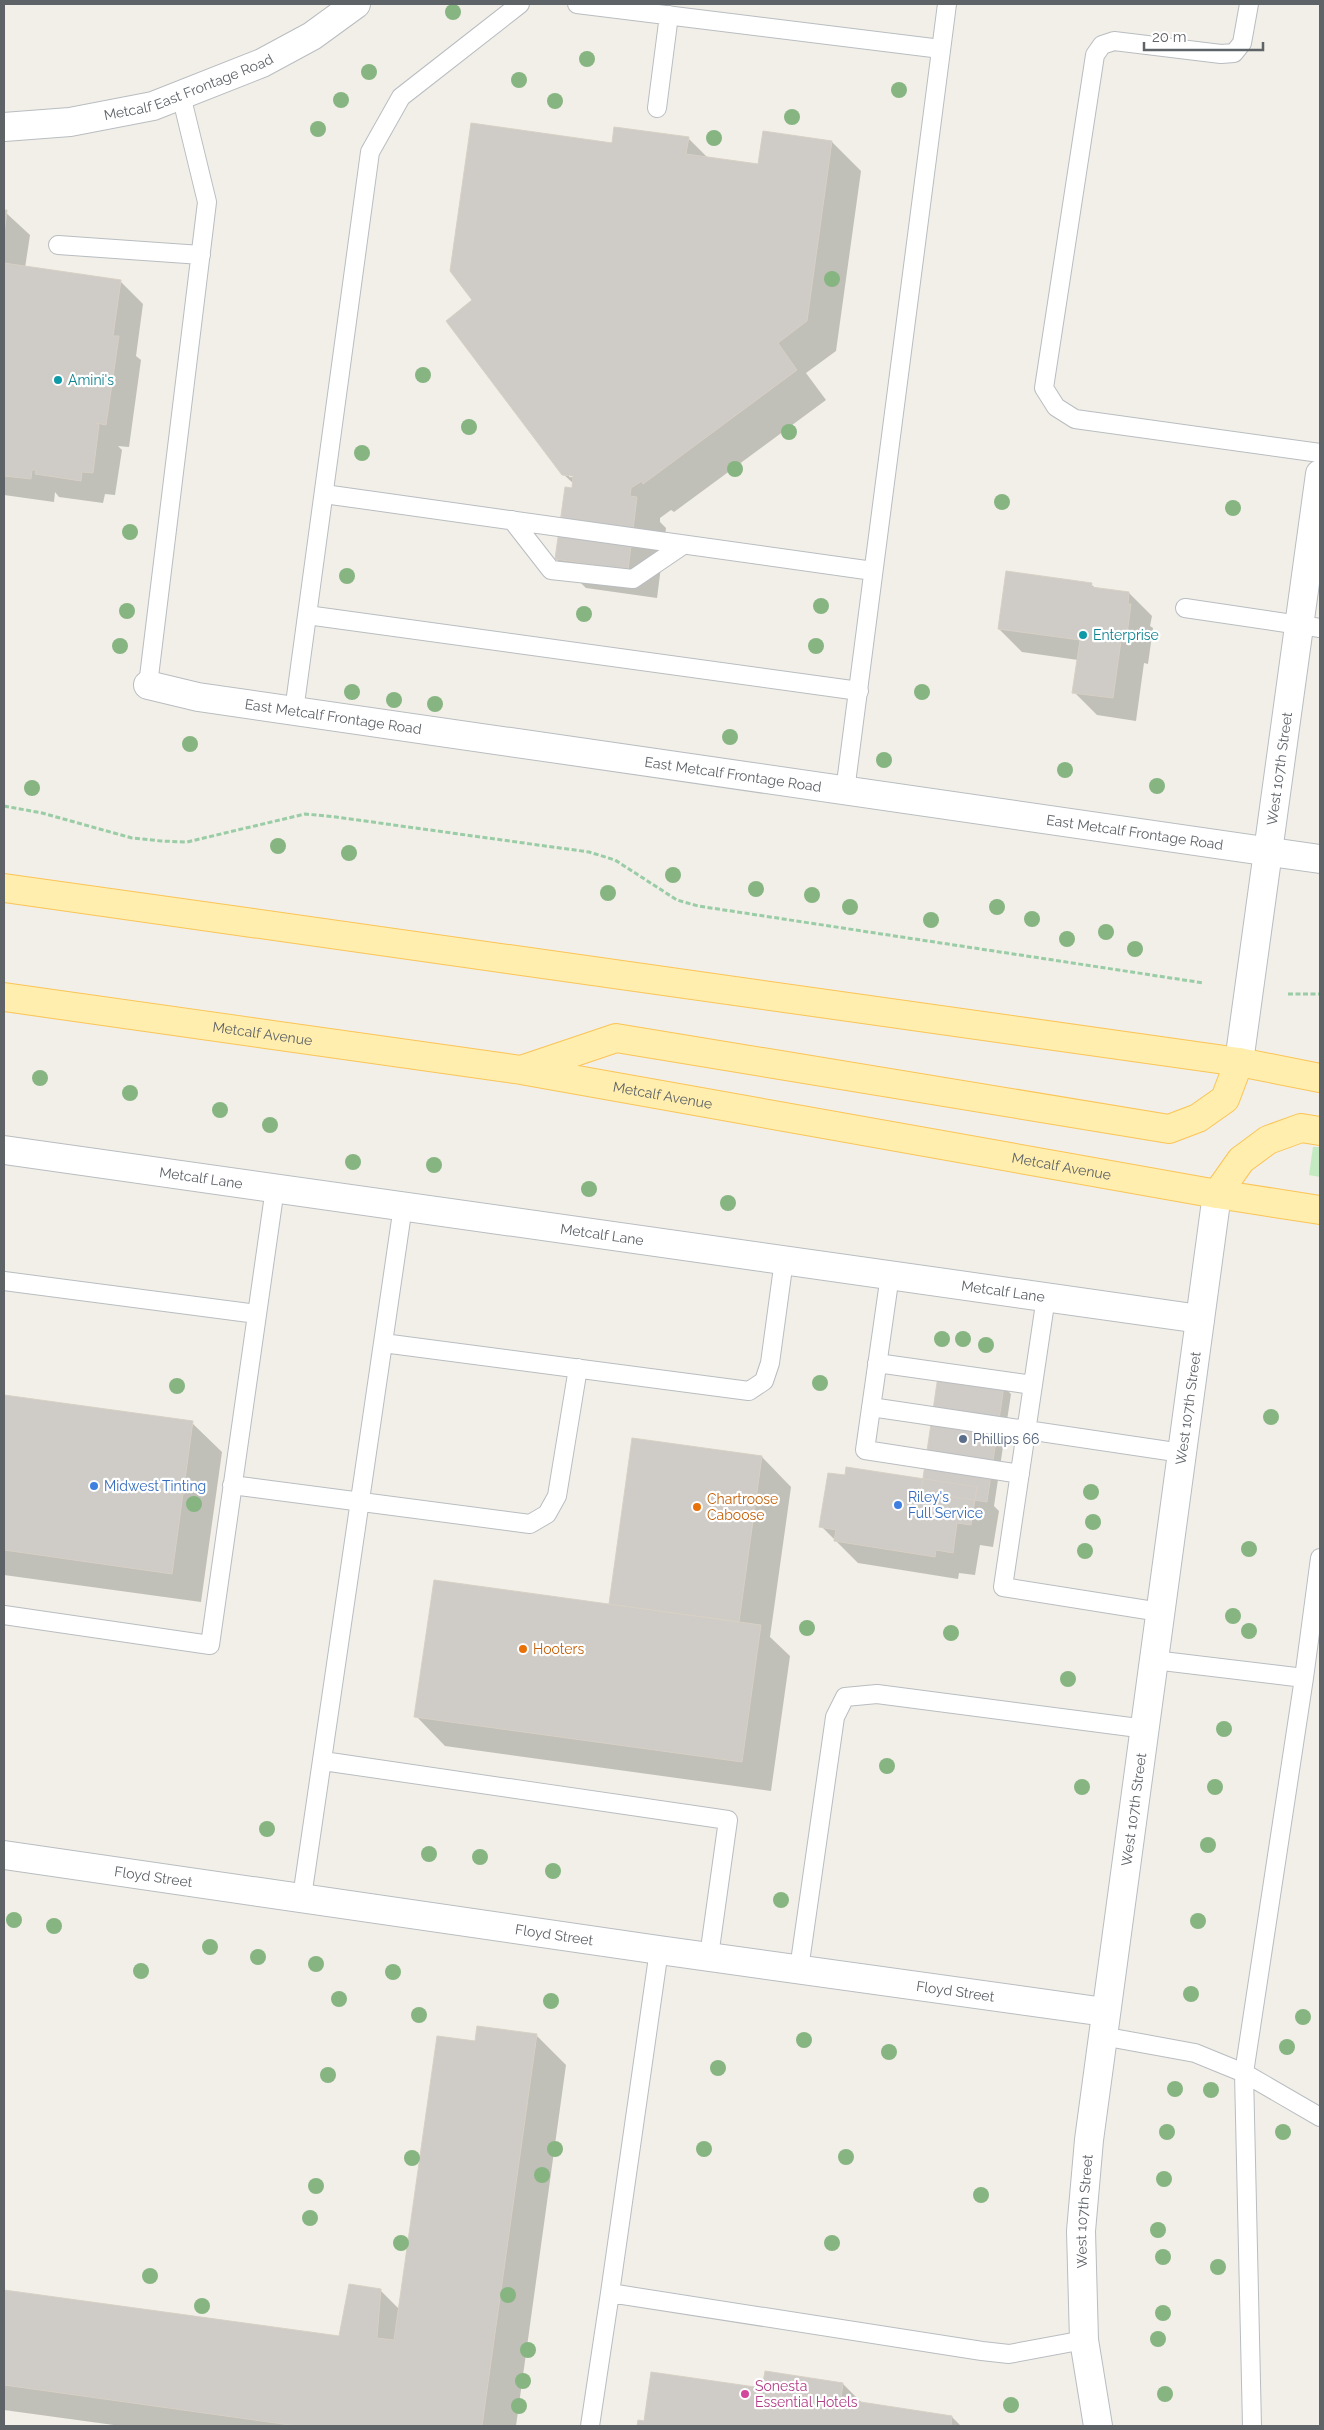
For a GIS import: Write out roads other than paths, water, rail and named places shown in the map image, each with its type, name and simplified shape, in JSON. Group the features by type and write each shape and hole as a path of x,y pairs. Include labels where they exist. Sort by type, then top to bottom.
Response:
{"main road":[{"path":"4,888 1239,1062 1320,1078"},
{"name":"Metcalf Avenue","path":"4,998 521,1070 1217,1194 1320,1210"},
{"path":"521,1070 616,1038 1169,1129 1198,1118 1225,1099 1239,1062"},
{"path":"1217,1194 1241,1160 1268,1140 1300,1128 1320,1131"}],"street":[{"name":"Metcalf East Frontage Road","path":"4,127 70,122 153,106 262,63 312,36 356,4"},
{"name":"West 107th Street","path":"1239,1062 1268,852 1310,626 1320,474"},
{"name":"East Metcalf Frontage Road","path":"148,685 198,697 1320,859"},
{"name":"Metcalf Lane","path":"4,1150 1200,1319"},
{"name":"West 107th Street","path":"1098,2426 1084,2340 1081,2231 1089,2140 1217,1194"},
{"name":"Floyd Street","path":"4,1855 659,1950 799,1968 1104,2024"}],"lane":[{"path":"294,711 370,152 401,97 520,4"},
{"path":"577,4 941,49"},
{"path":"845,791 947,4"},
{"path":"1249,4 1247,25 1242,43 1234,52 1221,54 1114,41 1102,45 1095,55 1044,388 1056,407 1075,418 1320,454"},
{"path":"657,108 669,15"},
{"path":"148,685 207,202 180,95"},
{"path":"58,245 201,255"},
{"path":"324,494 874,571"},
{"path":"512,520 552,570 632,579 683,545"},
{"path":"1185,608 1310,626"},
{"path":"307,615 859,691"},
{"path":"4,1615 210,1645 275,1188"},
{"path":"302,1897 403,1206"},
{"path":"383,1343 749,1391 764,1381 770,1363 784,1260"},
{"path":"890,1275 865,1450 1020,1474"},
{"path":"4,1281 257,1314"},
{"path":"1046,1297 1003,1587 1160,1612"},
{"path":"877,1363 1033,1385"},
{"path":"232,1485 530,1524 546,1514 557,1496 578,1368"},
{"path":"871,1407 1182,1454"},
{"path":"1252,2426 1244,2073 1304,1678 1320,1558"},
{"path":"1154,1660 1304,1678"},
{"path":"799,1968 835,1717 845,1697 877,1694 1146,1729"},
{"path":"323,1761 728,1820 709,1956"},
{"path":"590,2426 659,1950"},
{"path":"1104,2024 1194,2053 1244,2073 1320,2117"},
{"path":"610,2293 1009,2354 1084,2340"}],"place":[{"name":"Amini's","path":"58,380"},
{"name":"Enterprise","path":"1083,635"},
{"name":"Phillips 66","path":"963,1439"},
{"name":"Midwest Tinting","path":"94,1486"},
{"name":"Riley's Full Service","path":"898,1505"},
{"name":"Chartroose Caboose","path":"697,1507"},
{"name":"Hooters","path":"523,1649"},
{"name":"Sonesta Essential Hotels","path":"745,2394"}]}
